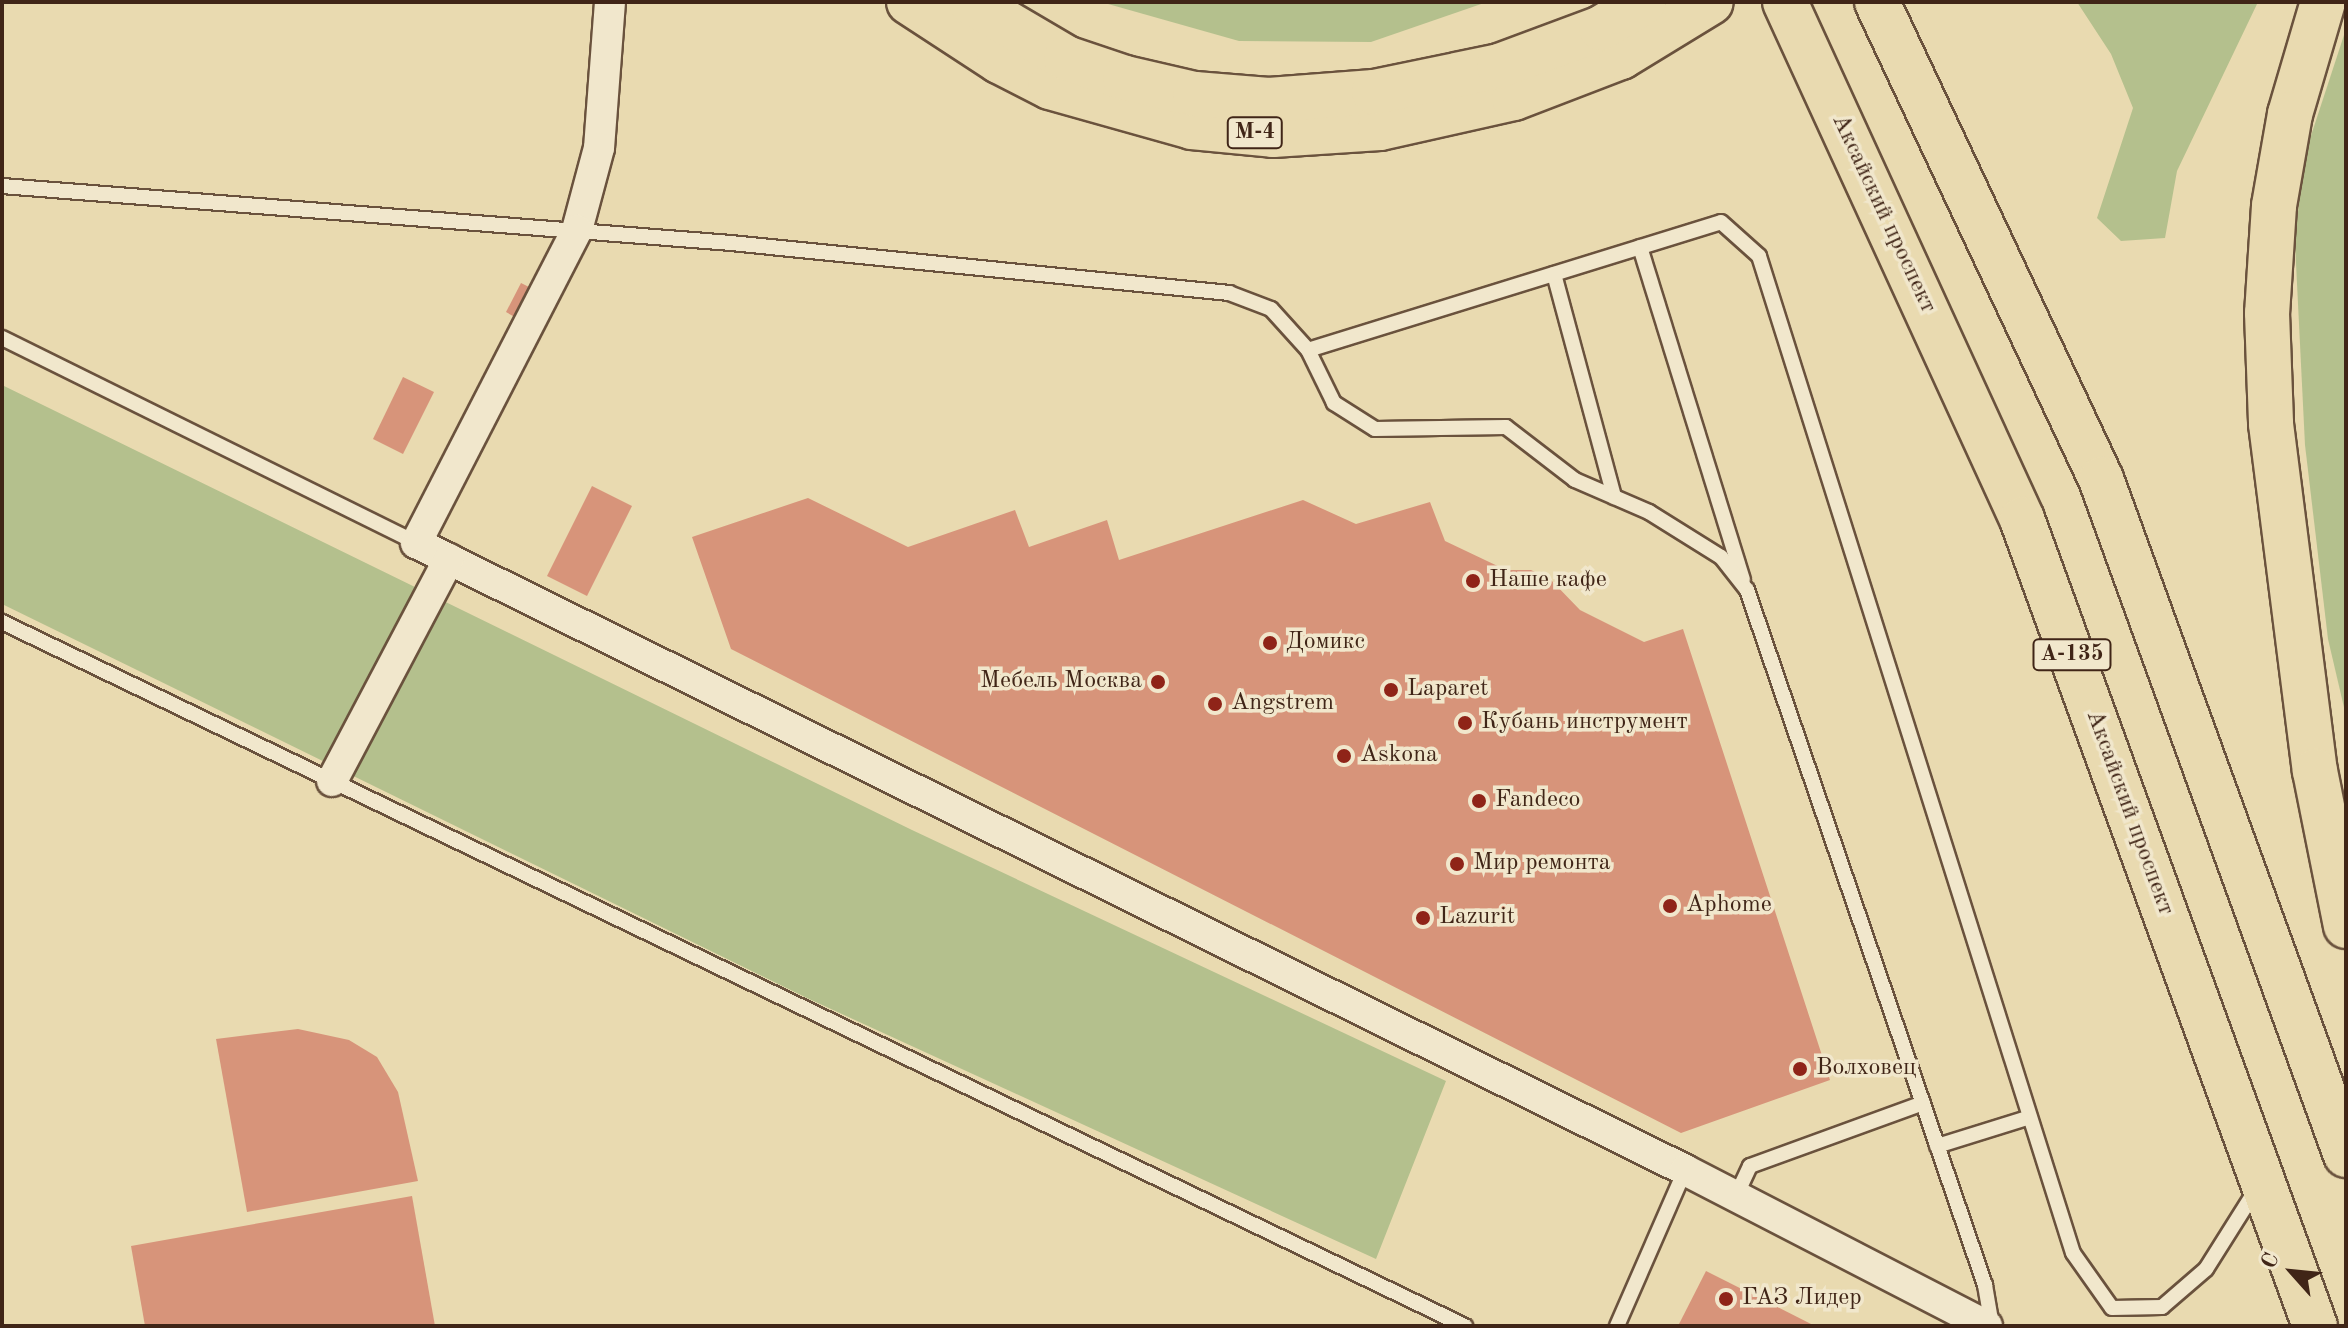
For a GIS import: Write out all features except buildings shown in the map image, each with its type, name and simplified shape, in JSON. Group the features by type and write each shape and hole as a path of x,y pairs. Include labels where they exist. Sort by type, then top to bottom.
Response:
{"main road":[{"name":"М-4","path":"909,2 999,61 1050,87 1192,127 1273,135 1395,125 1514,98 1611,43 1711,2"},
{"path":"971,2 1066,58 1125,78 1195,94 1269,100 1374,92 1611,43 1644,2"},
{"name":"Аксайский проспект","path":"1785,2 2022,519 2315,1326"},
{"path":"1877,2 2101,479 2346,1155"},
{"path":"2323,2 2290,114 2274,206 2267,313 2271,424 2315,771 2346,926"}],"street":[{"path":"610,2 599,148 577,230 416,543 1685,1170 1990,1326"},
{"path":"332,781 449,559"}],"lane":[{"path":"2,186 577,230 1229,293 1271,309 1308,350 1334,403 1375,429 1506,427 1575,480 1614,497 1721,557 1747,590"},
{"path":"1308,350 1721,222 1759,256 2073,1253 2112,1308 2162,1307 2206,1269 2263,1180"},
{"path":"1640,247 1747,590 1985,1285 1990,1326"},
{"path":"1554,274 1614,497"},
{"path":"2,338 416,543"},
{"path":"2,622 1465,1326"},
{"path":"1736,1196 1750,1166 1923,1103"},
{"path":"1937,1146 2030,1117"},
{"path":"1617,1326 1685,1170"}],"green space":[{"path":"1101,2 1487,2 1371,42 1239,41"},
{"path":"2077,2 2258,2 2177,171 2165,238 2121,241 2097,218 2133,108 2111,54"},
{"path":"2346,29 2346,716 2328,639 2305,445 2295,243 2303,160"},
{"path":"2,385 912,830 1446,1081 1376,1259 807,998 2,604"}],"place":[{"name":"Наше кафе","path":"1473,581"},
{"name":"Домикс","path":"1270,643"},
{"name":"Мебель Москва","path":"1158,682"},
{"name":"Laparet","path":"1391,690"},
{"name":"Angstrem","path":"1215,704"},
{"name":"Кубань инструмент","path":"1465,723"},
{"name":"Askona","path":"1344,756"},
{"name":"Fandeco","path":"1479,801"},
{"name":"Мир ремонта","path":"1457,864"},
{"name":"Aphome","path":"1670,906"},
{"name":"Lazurit","path":"1423,918"},
{"name":"Волховец","path":"1800,1069"},
{"name":"ГАЗ Лидер","path":"1726,1299"}]}
